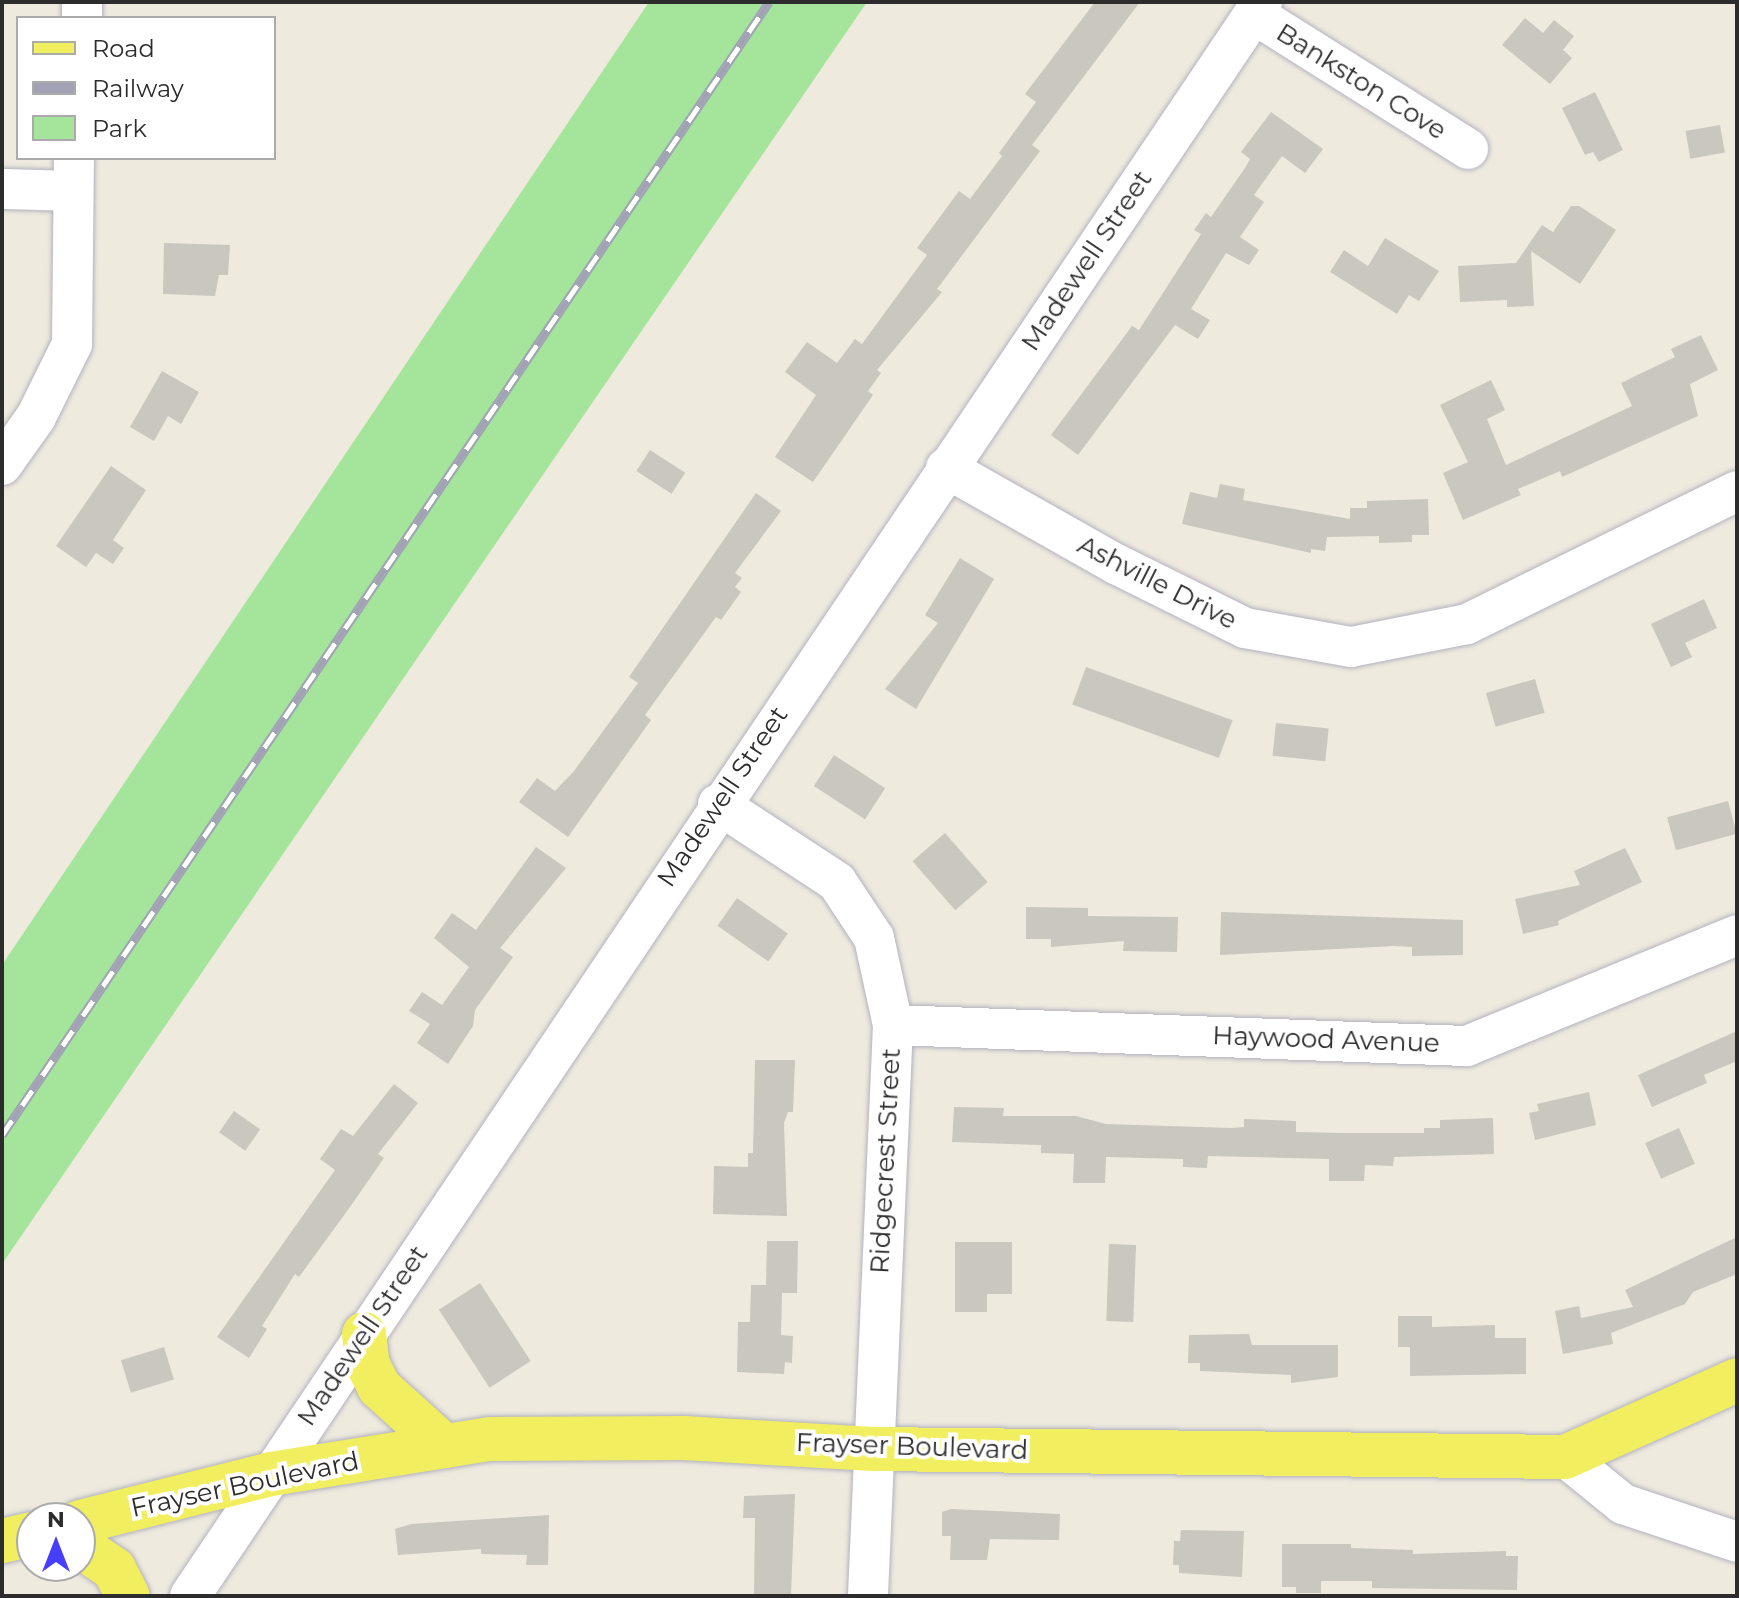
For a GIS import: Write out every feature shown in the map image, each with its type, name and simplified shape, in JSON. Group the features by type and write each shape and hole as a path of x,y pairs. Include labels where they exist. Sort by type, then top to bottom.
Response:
{"main road":[{"path":"364,1334 368,1365 379,1387 444,1446"},
{"name":"Frayser Boulevard","path":"96,1518 271,1474 490,1439 683,1438 873,1449 1565,1457 1737,1380"},
{"path":"96,1557 114,1569 128,1596"}],"street":[{"name":"Bankston Cove","path":"1258,8 1468,149"},
{"name":"Madewell Street","path":"190,1596 718,804 1258,8"},
{"path":"2,189 73,174 72,344 36,417 2,465"},
{"name":"Ashville Drive","path":"946,468 1116,564 1245,628 1351,647 1467,624 1737,491"},
{"name":"Ridgecrest Street","path":"718,804 837,882 874,938 893,1025 868,1596"},
{"name":"Haywood Avenue","path":"893,1025 1467,1046 1737,935"},
{"path":"1565,1457 1623,1504 1737,1542"}],"green space":[{"path":"649,2 867,2 2,1264 2,965"}],"building":[{"path":"1095,2 1140,2 1032,145 1040,151 937,289 942,292 877,370 881,373 868,391 873,395 813,482 775,457 816,395 785,372 807,342 837,363 855,339 862,344 927,255 917,248 959,191 970,199 1002,156 999,153 1036,102 1025,94"},
{"path":"1525,18 1543,33 1554,20 1574,36 1563,50 1572,58 1550,84 1502,45"},
{"path":"1595,92 1623,150 1599,162 1593,152 1585,155 1562,108"},
{"path":"1271,112 1323,149 1305,173 1282,156 1254,195 1264,202 1240,237 1259,250 1249,265 1226,253 1191,309 1210,320 1198,339 1175,325 1078,455 1051,435 1132,326 1139,330 1201,234 1194,230 1206,213 1211,217 1245,168 1250,159 1241,152"},
{"path":"1720,125 1725,153 1690,159 1686,131"},
{"path":"1571,206 1579,206 1616,230 1580,284 1531,251 1534,306 1507,307 1507,300 1460,302 1458,266 1516,263 1542,225 1553,232"},
{"path":"1385,238 1439,271 1419,301 1409,295 1397,314 1330,272 1344,250 1368,266"},
{"path":"164,243 230,245 228,275 219,275 215,296 163,294"},
{"path":"1701,335 1718,370 1690,384 1698,416 1562,477 1560,471 1518,489 1521,495 1463,520 1443,473 1468,462 1440,405 1491,380 1505,410 1487,419 1506,465 1632,406 1621,383 1675,357 1671,349"},
{"path":"162,371 199,392 181,424 168,416 154,441 130,427"},
{"path":"650,450 685,473 672,494 636,471"},
{"path":"111,466 146,490 113,540 124,548 113,564 96,553 86,567 56,546"},
{"path":"1220,484 1245,489 1243,500 1350,519 1350,508 1367,508 1367,501 1428,499 1429,535 1412,535 1412,542 1379,543 1379,536 1327,537 1325,551 1311,549 1311,553 1182,524 1190,492 1217,498"},
{"path":"756,493 781,511 735,573 742,578 735,587 741,592 721,620 716,617 645,715 651,720 568,837 519,802 537,778 555,791 574,771 638,683 629,677"},
{"path":"960,558 994,579 916,709 885,689 938,623 925,615"},
{"path":"1704,599 1717,628 1685,643 1692,657 1671,667 1651,624"},
{"path":"1086,667 1233,720 1219,758 1072,705"},
{"path":"1535,679 1545,713 1496,727 1486,693"},
{"path":"1276,723 1329,729 1325,761 1273,756"},
{"path":"834,755 885,788 865,819 814,786"},
{"path":"1728,801 1737,834 1676,850 1667,817"},
{"path":"945,833 988,882 955,910 913,861"},
{"path":"536,847 566,868 500,948 513,957 475,1010 473,1026 448,1064 417,1043 430,1024 409,1011 422,992 442,1005 469,967 434,938 452,913 476,930"},
{"path":"1625,848 1642,882 1558,921 1559,925 1523,934 1515,899 1580,885 1574,871"},
{"path":"737,898 788,934 768,961 717,926"},
{"path":"1026,907 1088,908 1088,916 1178,917 1177,952 1123,951 1124,941 1051,947 1051,939 1026,939"},
{"path":"1221,912 1463,920 1463,955 1412,956 1412,947 1394,946 1220,955"},
{"path":"1737,1031 1737,1061 1704,1075 1707,1083 1652,1107 1638,1075"},
{"path":"755,1060 795,1060 793,1112 788,1112 784,1123 787,1216 713,1214 714,1166 748,1167 748,1153 753,1153"},
{"path":"394,1084 418,1103 378,1154 384,1158 350,1207 299,1277 295,1274 262,1326 267,1329 249,1358 217,1337 335,1170 320,1159 341,1129 353,1136"},
{"path":"1589,1092 1596,1125 1535,1140 1529,1113 1539,1111 1537,1104"},
{"path":"954,1107 1004,1108 1003,1116 1076,1116 1106,1124 1231,1128 1244,1127 1244,1119 1296,1121 1296,1132 1342,1133 1424,1133 1424,1128 1440,1128 1440,1120 1493,1118 1494,1154 1394,1157 1393,1166 1365,1165 1364,1181 1329,1181 1329,1159 1208,1156 1207,1168 1183,1167 1183,1159 1106,1157 1105,1183 1073,1183 1074,1154 1041,1153 1041,1145 952,1142"},
{"path":"234,1111 260,1129 245,1151 219,1132"},
{"path":"1679,1128 1695,1164 1661,1179 1645,1143"},
{"path":"1737,1237 1737,1274 1693,1292 1685,1304 1611,1333 1613,1344 1563,1354 1555,1311 1579,1306 1581,1318 1633,1307 1625,1290"},
{"path":"767,1241 798,1241 797,1293 782,1293 781,1335 793,1336 792,1363 785,1362 784,1374 737,1372 738,1322 750,1322 751,1285 766,1285"},
{"path":"955,1242 1012,1242 1012,1294 987,1294 987,1312 955,1312"},
{"path":"1109,1244 1136,1245 1133,1322 1106,1321"},
{"path":"480,1283 531,1361 490,1388 439,1310"},
{"path":"1398,1316 1432,1316 1432,1327 1495,1325 1495,1338 1526,1338 1526,1374 1410,1376 1410,1347 1398,1347"},
{"path":"1249,1334 1252,1345 1338,1345 1338,1377 1291,1383 1291,1375 1200,1371 1200,1363 1188,1363 1189,1335"},
{"path":"164,1347 174,1380 131,1393 121,1360"},
{"path":"795,1494 791,1596 754,1596 755,1518 743,1518 744,1496"},
{"path":"951,1509 1060,1514 1059,1540 990,1539 987,1560 950,1560 951,1536 942,1536 942,1512"},
{"path":"549,1515 548,1565 526,1565 527,1555 481,1554 481,1549 398,1555 395,1529 411,1524"},
{"path":"1181,1530 1244,1531 1242,1577 1179,1573 1179,1565 1173,1565 1174,1541 1180,1541"},
{"path":"1282,1544 1351,1544 1351,1548 1413,1550 1413,1554 1506,1551 1506,1556 1518,1556 1517,1590 1372,1588 1372,1581 1321,1581 1321,1593 1296,1593 1296,1587 1282,1587"}],"railway":[{"path":"2,1135 769,2"}]}
